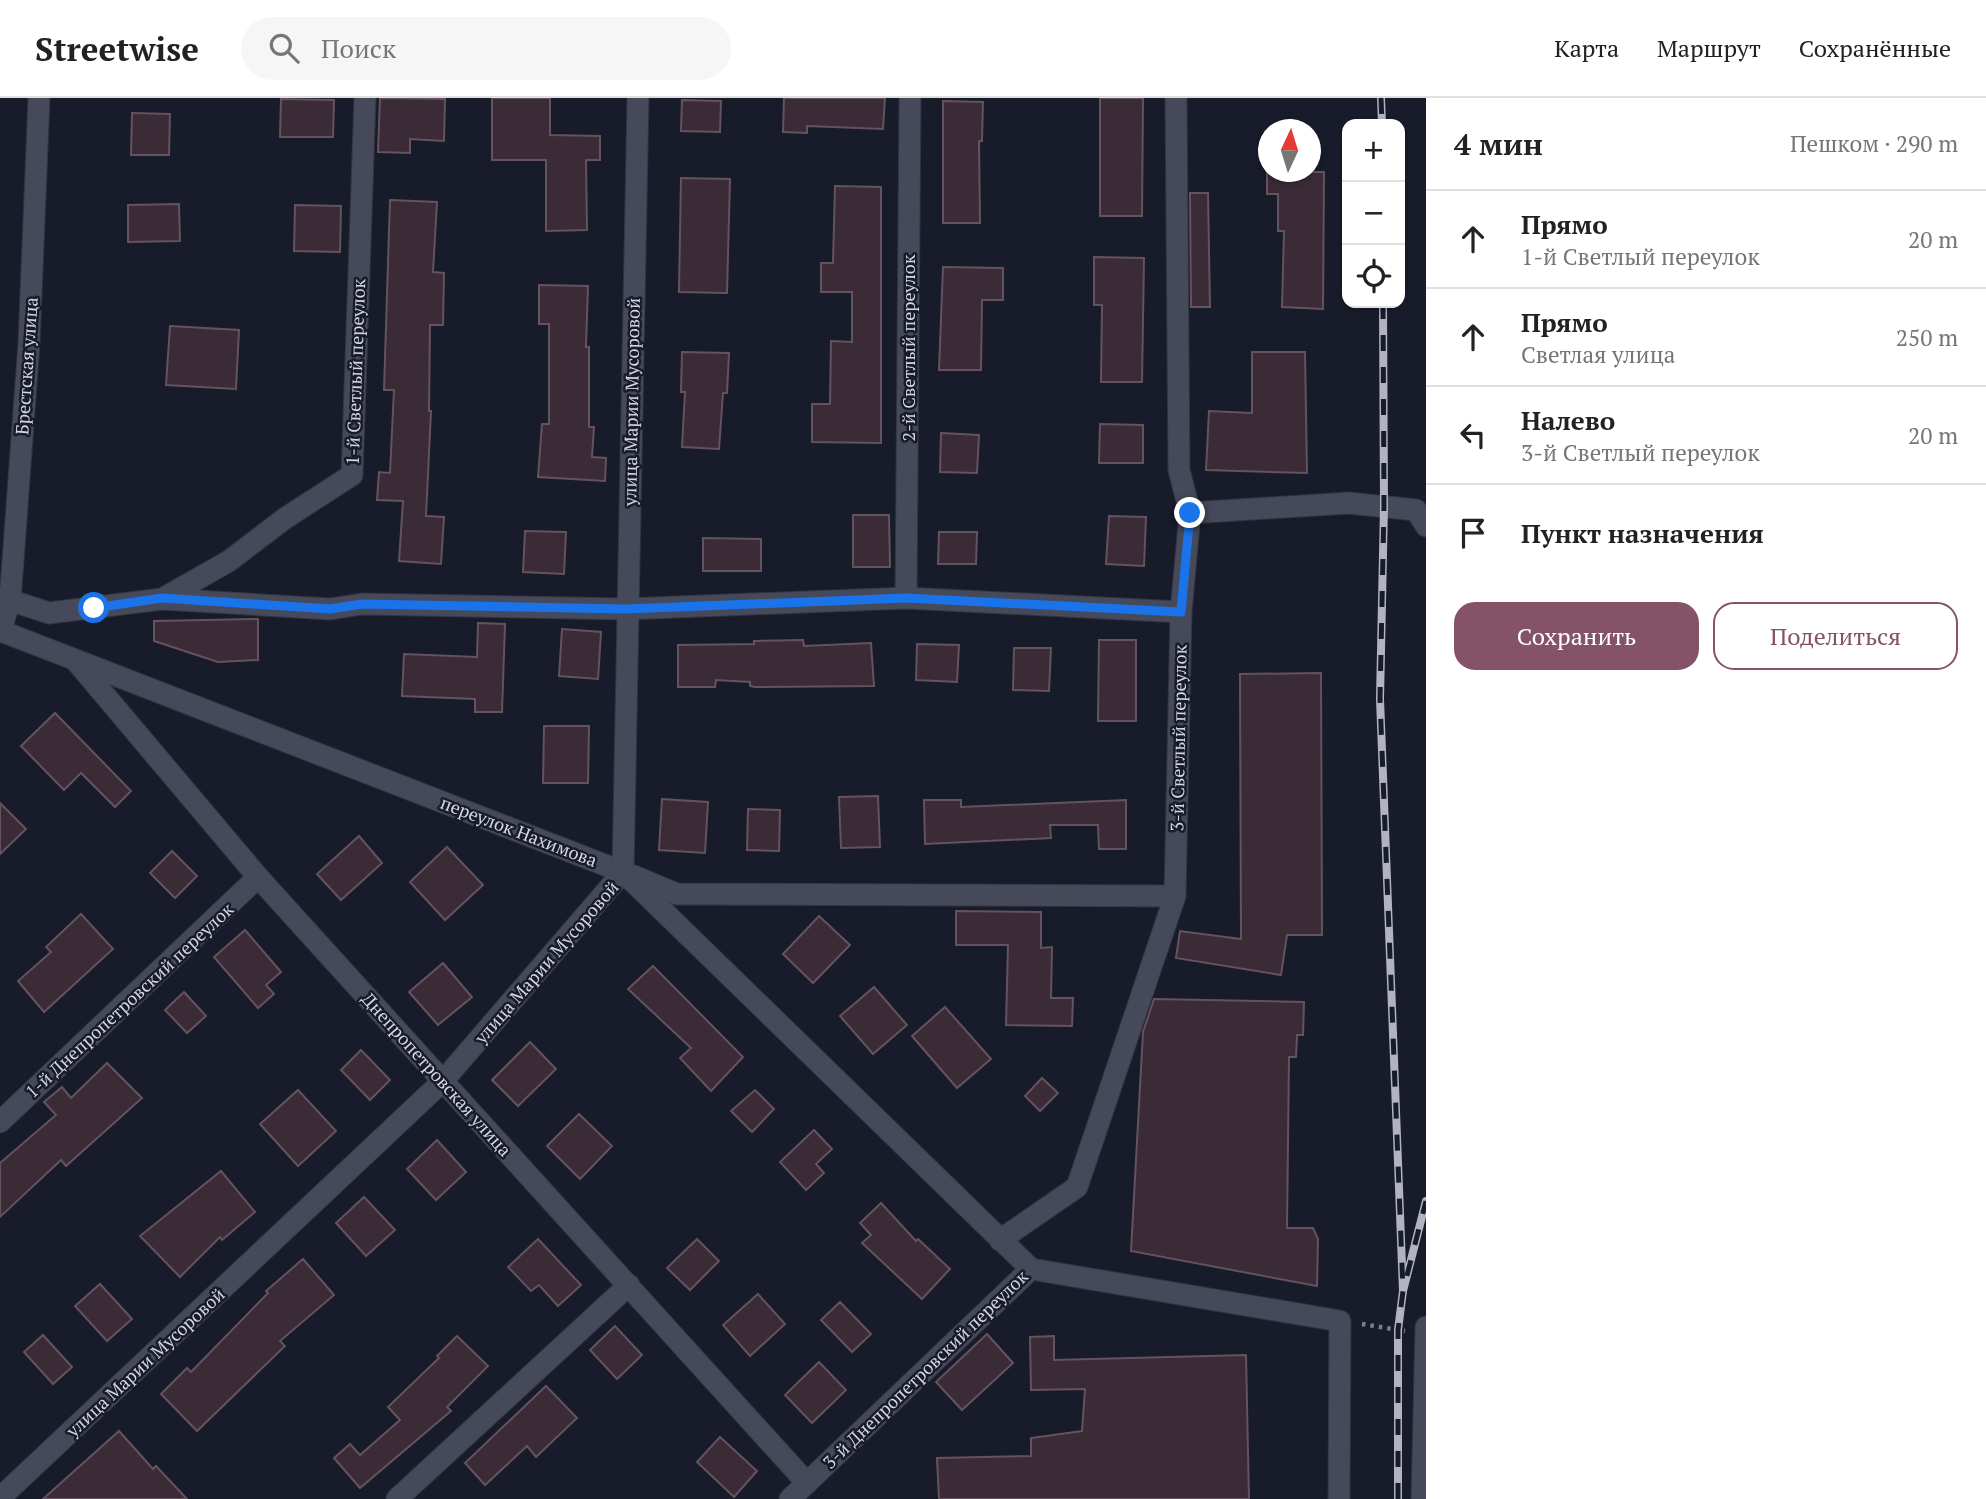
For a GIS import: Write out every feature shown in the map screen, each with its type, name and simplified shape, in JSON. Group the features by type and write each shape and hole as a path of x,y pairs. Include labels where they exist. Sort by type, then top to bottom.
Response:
{"street":[{"name":"Брестская улица","path":"0,631 29,343 39,98"},
{"name":"1-й Светлый переулок","path":"5,599 49,613 162,598 229,561 284,519 352,475 365,98"},
{"name":"улица Марии Мусоровой","path":"0,1499 443,1081 623,872 638,98"},
{"name":"2-й Светлый переулок","path":"906,598 909,98"},
{"name":"3-й Светлый переулок","path":"1000,1240 1077,1187 1175,896 1181,612 1190,513 1179,470 1176,98"},
{"path":"1190,513 1349,503 1416,510 1426,526"},
{"path":"162,598 330,609 362,604 626,609 906,598 1181,612"},
{"name":"переулок Нахимова","path":"0,631 623,872 1000,1240"},
{"name":"Днепропетровская улица","path":"75,659 258,877 807,1483"},
{"path":"623,872 677,894 1175,896"},
{"name":"1-й Днепропетровский переулок","path":"0,1122 258,877"},
{"name":"3-й Днепропетровский переулок","path":"790,1499 1031,1269 1000,1240"},
{"path":"1031,1269 1340,1321 1339,1499"},
{"path":"397,1499 629,1286"},
{"path":"1422,1499 1425,1331"}],"path":[{"path":"1340,1321 1425,1331"}],"building":[{"path":"380,98 445,99 444,141 410,139 410,153 378,152"},
{"path":"492,98 550,98 550,135 600,136 600,160 586,160 587,230 546,231 546,160 492,160"},
{"path":"784,98 885,98 883,129 807,126 807,133 783,132"},
{"path":"1100,98 1143,98 1142,216 1100,216"},
{"path":"281,99 334,100 333,137 280,137"},
{"path":"682,100 721,101 720,132 681,131"},
{"path":"943,101 983,102 982,141 979,141 980,223 943,223"},
{"path":"132,113 170,114 169,155 131,155"},
{"path":"1321,172 1324,172 1323,309 1282,307 1284,231 1278,231 1278,194 1267,194 1267,182 1321,182"},
{"path":"681,178 730,179 727,293 679,292"},
{"path":"835,186 881,187 881,443 812,442 812,404 830,404 831,341 852,342 852,292 821,292 821,263 833,263"},
{"path":"1190,193 1208,193 1210,307 1191,307"},
{"path":"390,200 437,202 433,272 444,273 443,325 430,325 431,411 426,516 444,517 441,564 399,561 403,501 377,500 379,472 390,473 394,390 384,390"},
{"path":"179,204 180,241 128,242 128,205"},
{"path":"295,205 341,206 340,252 294,251"},
{"path":"1094,257 1144,258 1142,382 1101,382 1102,305 1094,305"},
{"path":"943,267 1003,268 1003,300 982,300 981,370 939,370"},
{"path":"539,285 588,286 586,347 589,347 589,427 594,427 592,457 606,458 605,481 538,477 542,424 549,424 549,324 539,324"},
{"path":"170,326 239,330 236,389 166,385"},
{"path":"682,352 729,353 727,393 723,393 719,449 682,447 685,392 681,392"},
{"path":"1252,352 1305,352 1307,473 1206,470 1209,411 1252,413"},
{"path":"1100,424 1143,425 1143,463 1099,463"},
{"path":"941,433 979,435 977,473 940,472"},
{"path":"853,515 889,515 890,567 853,567"},
{"path":"1109,516 1146,517 1144,566 1106,564"},
{"path":"525,531 566,532 564,574 523,572"},
{"path":"939,532 977,532 976,564 938,564"},
{"path":"703,538 761,539 761,571 703,571"},
{"path":"258,619 258,660 218,662 154,641 154,621"},
{"path":"478,623 505,624 502,712 475,712 475,699 402,696 404,654 477,657"},
{"path":"562,629 601,632 598,679 559,676"},
{"path":"803,640 804,646 871,643 874,686 755,687 750,686 750,682 716,680 715,687 678,687 678,645"},
{"path":"1099,640 1136,640 1136,721 1098,721"},
{"path":"917,644 959,645 957,682 916,680"},
{"path":"1014,648 1051,648 1049,691 1013,690"},
{"path":"1321,673 1322,935 1287,935 1281,975 1176,958 1180,931 1241,939 1240,674"},
{"path":"55,713 131,791 115,807 81,773 64,790 21,746"},
{"path":"544,726 589,726 588,783 543,783"},
{"path":"878,796 880,847 841,848 839,797"},
{"path":"662,799 708,802 705,853 659,850"},
{"path":"924,800 961,800 961,807 1126,800 1126,849 1099,849 1098,825 1050,825 1051,838 925,844"},
{"path":"0,803 26,829 0,854"},
{"path":"748,809 780,810 779,851 747,850"},
{"path":"359,836 382,863 341,900 317,874"},
{"path":"447,847 483,885 445,920 410,882"},
{"path":"172,851 197,876 175,898 150,873"},
{"path":"956,911 1041,912 1041,948 1052,947 1051,998 1073,998 1072,1026 1006,1025 1008,945 956,945"},
{"path":"81,914 113,949 44,1012 18,981 51,952 46,947"},
{"path":"819,916 850,945 813,983 783,954"},
{"path":"245,930 281,972 266,985 274,994 258,1008 214,957"},
{"path":"443,963 472,997 438,1025 409,992"},
{"path":"653,966 743,1057 711,1091 680,1058 691,1048 628,989"},
{"path":"874,987 907,1025 873,1054 840,1016"},
{"path":"184,992 206,1016 187,1033 165,1010"},
{"path":"1154,999 1304,1002 1303,1035 1297,1035 1296,1057 1289,1057 1287,1228 1313,1228 1318,1239 1317,1286 1131,1251 1143,1032"},
{"path":"945,1007 991,1059 957,1088 912,1036"},
{"path":"530,1042 556,1069 518,1106 492,1080"},
{"path":"361,1050 390,1080 370,1100 341,1070"},
{"path":"107,1063 142,1098 66,1166 61,1160 0,1217 0,1163 56,1115 44,1102 62,1087 71,1098"},
{"path":"1042,1078 1058,1093 1040,1111 1025,1096"},
{"path":"298,1090 336,1131 298,1166 260,1124"},
{"path":"755,1090 774,1109 752,1132 731,1111"},
{"path":"579,1114 612,1146 580,1179 547,1146"},
{"path":"814,1130 832,1149 816,1164 824,1173 806,1190 780,1162"},
{"path":"437,1140 466,1172 436,1200 407,1169"},
{"path":"221,1171 255,1212 222,1240 220,1237 180,1277 140,1236"},
{"path":"364,1197 395,1230 366,1256 336,1223"},
{"path":"881,1203 916,1241 918,1239 950,1269 922,1299 862,1243 871,1235 860,1223"},
{"path":"538,1239 581,1285 558,1306 539,1285 531,1291 508,1267"},
{"path":"697,1239 719,1261 690,1290 667,1268"},
{"path":"303,1259 334,1295 280,1341 285,1346 197,1431 161,1394 187,1368 191,1372 268,1293 266,1291"},
{"path":"100,1284 132,1319 107,1341 75,1306"},
{"path":"758,1294 785,1324 750,1356 723,1325"},
{"path":"840,1302 871,1334 852,1352 821,1320"},
{"path":"615,1326 642,1355 617,1379 590,1350"},
{"path":"987,1334 1013,1363 962,1410 936,1382"},
{"path":"43,1335 72,1367 53,1384 24,1352"},
{"path":"457,1336 488,1366 447,1407 451,1411 360,1488 334,1458 350,1444 360,1455 400,1420 388,1407 439,1358 437,1356"},
{"path":"1054,1336 1054,1360 1246,1355 1249,1499 939,1499 937,1458 1031,1456 1031,1438 1082,1431 1085,1389 1031,1390 1030,1337"},
{"path":"819,1362 846,1390 812,1423 785,1395"},
{"path":"546,1386 577,1418 536,1457 527,1446 485,1485 465,1463"},
{"path":"119,1431 153,1469 156,1466 187,1499 43,1499"},
{"path":"720,1437 757,1471 734,1497 697,1462"}],"railway":[{"path":"1381,98 1382,119"},
{"path":"1383,308 1384,506 1380,699 1403,1291"},
{"path":"1398,1499 1398,1330 1403,1291 1426,1201"}],"route":[{"path":"94,608 162,598 330,609 362,604 626,609 906,598 1181,612 1190,513"}]}
